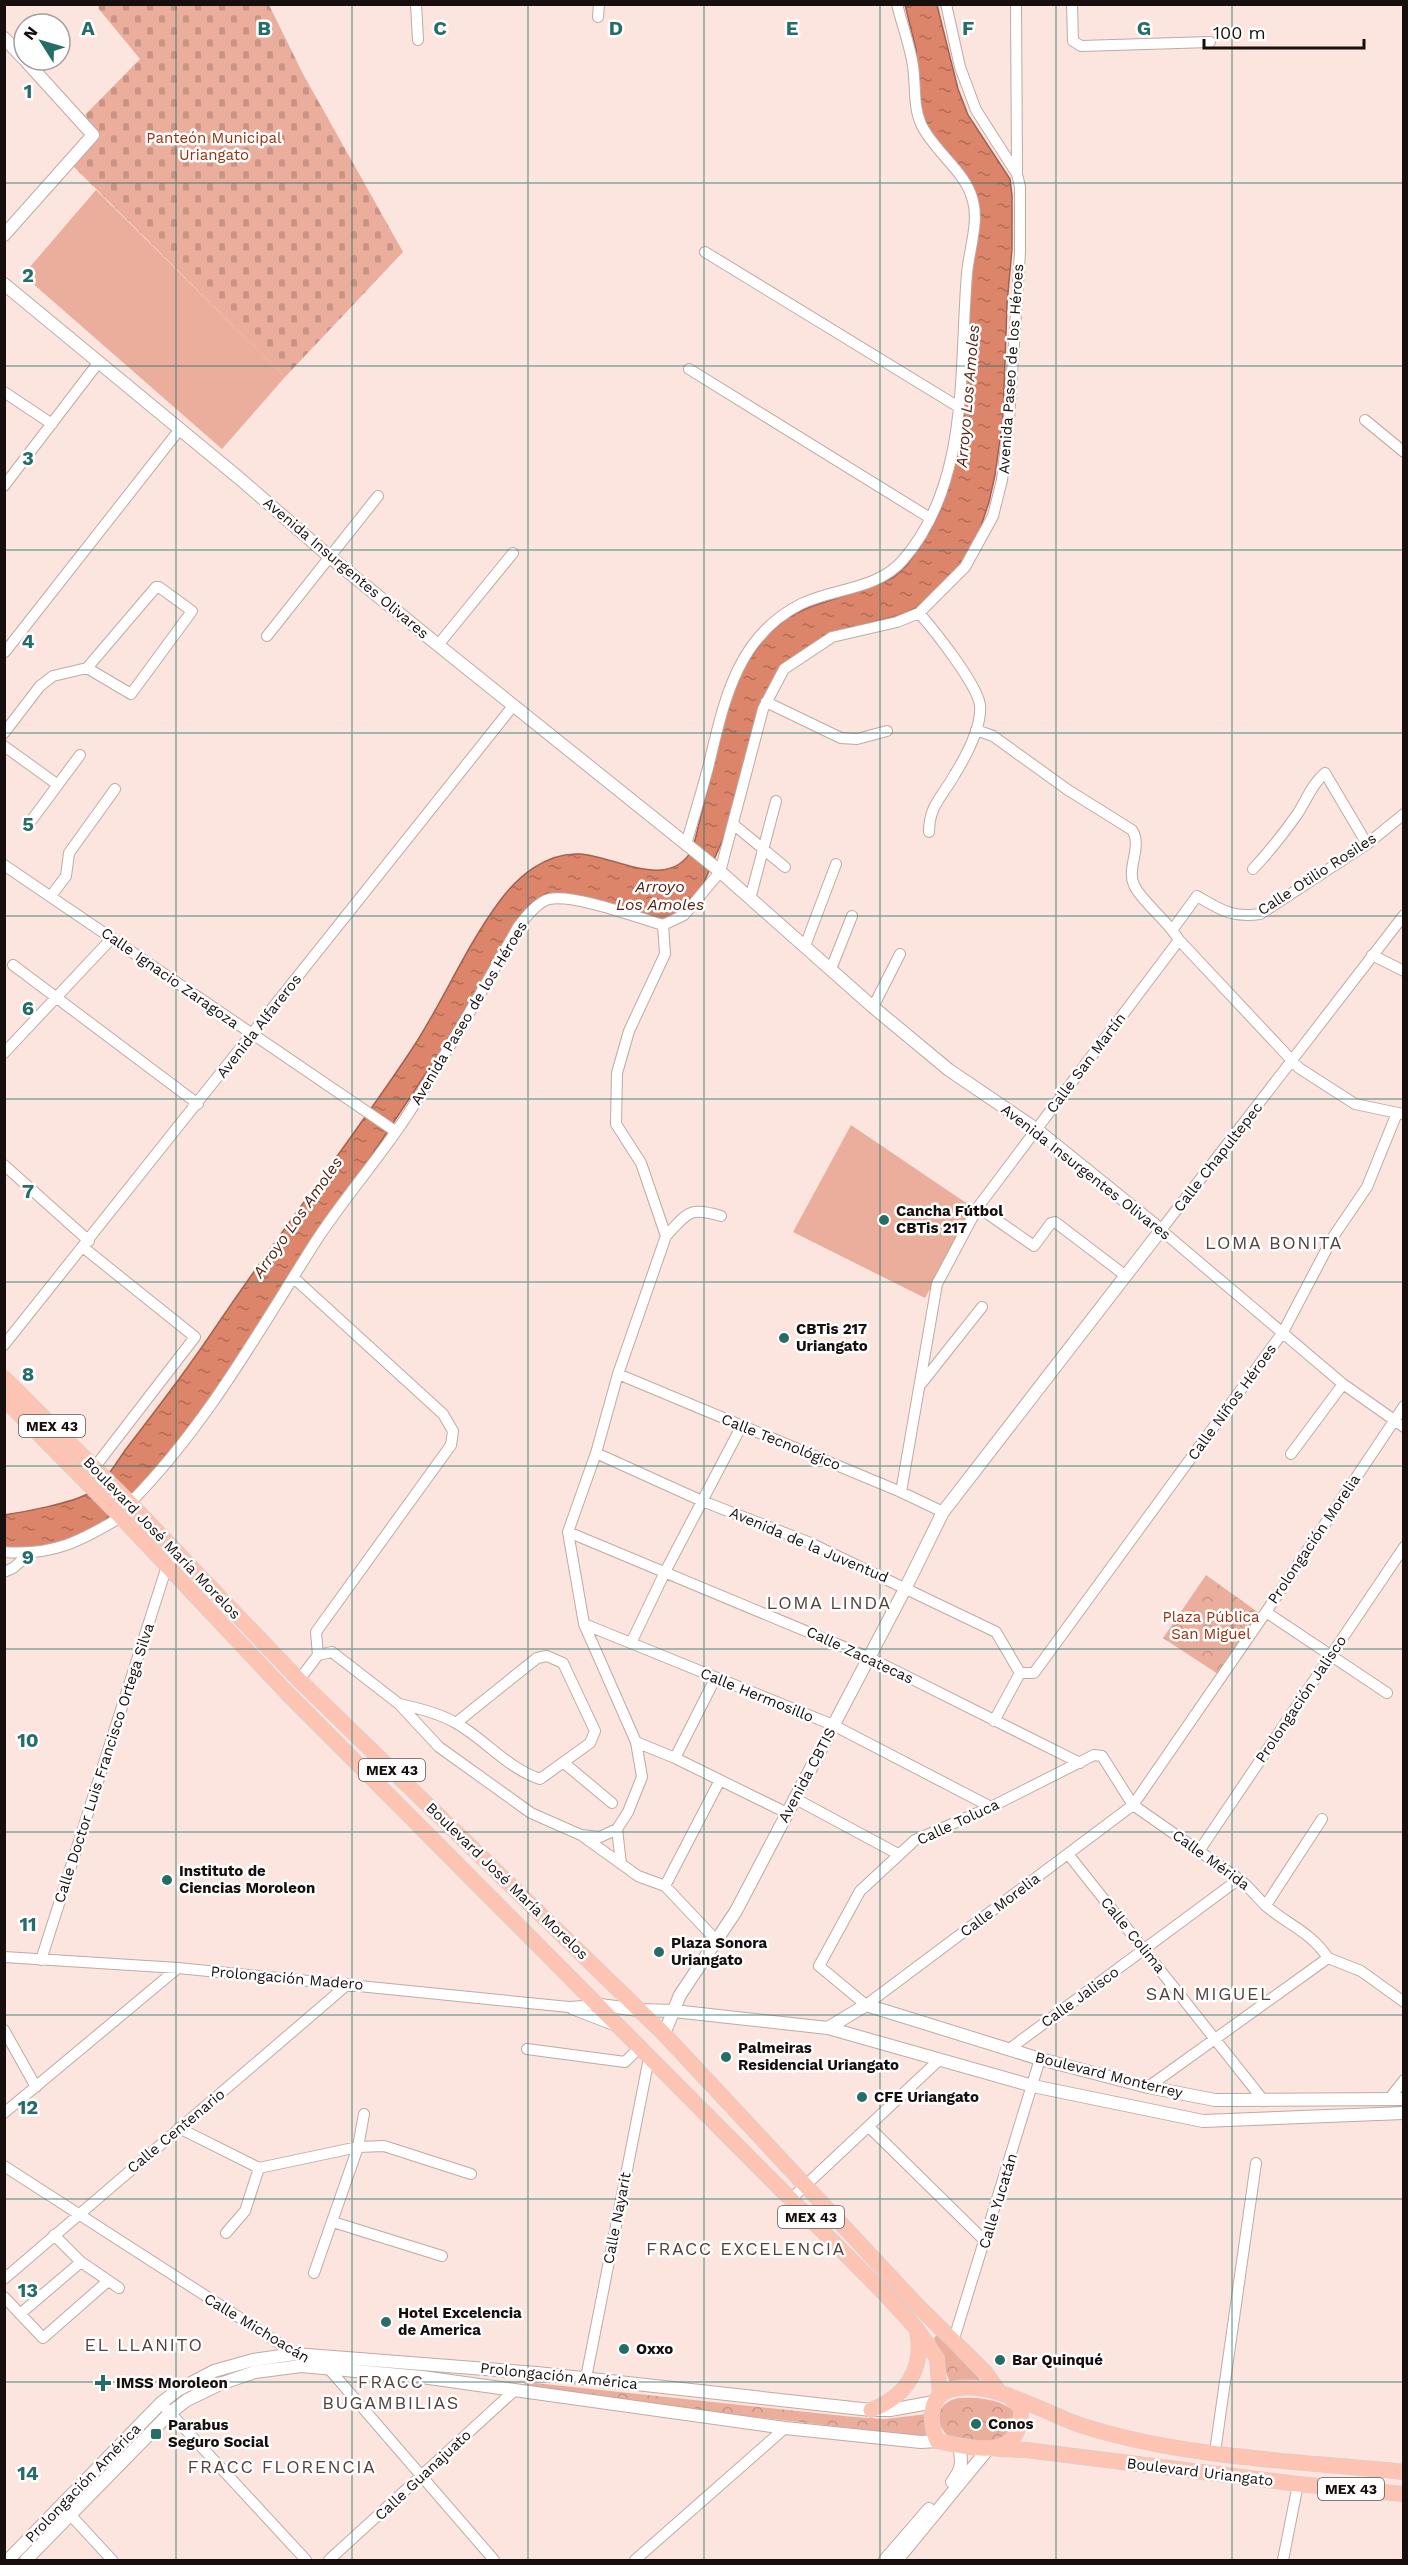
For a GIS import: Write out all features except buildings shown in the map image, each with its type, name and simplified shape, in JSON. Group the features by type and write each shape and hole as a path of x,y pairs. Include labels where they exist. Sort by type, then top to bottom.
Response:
{"main road":[{"name":"Boulevard José María Morelos","path":"4,1378 95,1475 118,1514 287,1693 600,2005 644,2053 792,2198 916,2328 937,2358 937,2399"},
{"name":"Boulevard José María Morelos","path":"4,1399 129,1502 299,1680 664,2034 1004,2394"},
{"path":"621,2029 628,2017 639,2010"},
{"path":"644,2053 658,2054 664,2046 664,2034"},
{"path":"871,2410 885,2405 899,2395 913,2378 919,2352 916,2328"},
{"name":"MEX 43","path":"967,2389 1004,2394 1021,2408 1021,2424 1013,2440 992,2449 937,2441 932,2424 937,2399 949,2390 967,2389"},
{"name":"Boulevard Uriangato","path":"1004,2394 1065,2420 1113,2435 1215,2452 1404,2472"},
{"name":"Boulevard Uriangato","path":"992,2449 1026,2450 1298,2484 1404,2494"}],"street":[{"path":"416,4 418,40"},
{"path":"598,16 599,4"},
{"path":"688,846 728,689 756,639 772,622 808,601 879,579 890,572 903,560 930,519 949,463 955,436 966,275 975,212 972,197 965,183 928,138 920,121 910,48 897,4"},
{"name":"Avenida Paseo de los Héroes","path":"129,1502 160,1472 206,1414 295,1279 316,1240 393,1130 412,1109 518,927 533,910 548,899 580,901 663,925 684,915 718,870 734,824 766,702 784,669 832,637 897,622 919,613 965,567 984,535 999,498 1009,419 1015,338 1020,204 1017,174 976,110 960,67 946,4"},
{"path":"1016,4 1017,174"},
{"path":"1072,4 1073,41 1081,46 1210,42"},
{"path":"4,235 93,135 35,72"},
{"path":"705,252 957,406"},
{"name":"Avenida Insurgentes Olivares","path":"4,284 180,429 330,557 718,870 873,1007 950,1070 1036,1129 1161,1230 1343,1384 1404,1427"},
{"path":"4,486 99,363"},
{"path":"689,369 930,519"},
{"path":"4,392 52,424"},
{"path":"1365,420 1404,452"},
{"path":"5,652 180,429"},
{"path":"267,636 378,496"},
{"path":"438,645 513,553"},
{"path":"4,733 40,686 53,676 87,668 156,587 192,611 131,694 126,694 87,668"},
{"path":"919,613 938,635 967,678 980,704 976,730 956,773 929,815 929,832"},
{"path":"766,702 841,738 858,739 887,731"},
{"name":"Avenida Alfareros","path":"4,1345 87,1244 513,706"},
{"path":"976,730 993,736 1068,790 1132,830 1136,836 1132,876 1134,886 1173,929 1179,940 1292,1061 1355,1104 1400,1114"},
{"path":"4,746 58,785"},
{"path":"28,825 80,754"},
{"path":"1253,869 1275,846 1317,780 1325,773 1367,843"},
{"path":"51,896 66,876 69,853 115,789"},
{"path":"750,899 776,801"},
{"name":"Calle Otilio Rosiles","path":"1173,929 1197,896 1227,913 1243,916 1260,914 1367,843 1404,814"},
{"path":"734,824 785,867"},
{"path":"805,946 836,864"},
{"name":"Calle Ignacio Zaragoza","path":"4,865 393,1130"},
{"name":"Calle Chapultepec","path":"943,1512 1404,915"},
{"path":"831,969 852,916"},
{"path":"663,925 665,954 628,1031 616,1073 616,1124 641,1162 666,1236"},
{"path":"4,1053 112,938"},
{"name":"Calle San Martín","path":"901,1491 937,1284 978,1207 1179,940"},
{"path":"873,1007 900,954"},
{"path":"1372,955 1404,971"},
{"path":"13,965 198,1104"},
{"name":"Calle Niños Héroes","path":"1020,1673 1034,1673 1283,1332 1333,1237 1368,1187 1400,1114"},
{"path":"4,1166 87,1244 195,1337 95,1475"},
{"path":"978,1207 1034,1246 1053,1221 1126,1276"},
{"path":"299,1680 318,1655 332,1652 399,1704 439,1747 531,1813 581,1834 600,1837 617,1829 628,1812 642,1777 636,1742 584,1624 568,1532 596,1453 618,1374 666,1236 692,1211 702,1210 721,1216"},
{"path":"295,1279 443,1414 453,1431 451,1445 316,1632 318,1655"},
{"path":"919,1387 982,1307"},
{"name":"Calle Tecnológico","path":"618,1374 901,1491 943,1512"},
{"path":"1292,1454 1343,1384"},
{"name":"Prolongación Morelia","path":"1133,1805 1404,1406"},
{"path":"631,1643 741,1426"},
{"name":"Avenida de la Juventud","path":"596,1453 702,1501 808,1542 996,1632 1020,1673"},
{"name":"Avenida CBTIS","path":"664,2034 680,1995 735,1911 906,1587 943,1512"},
{"path":"4,1552 29,1554 60,1548 118,1514"},
{"name":"Calle Zacatecas","path":"568,1532 868,1657 1080,1763"},
{"name":"Prolongación Jalisco","path":"1199,1851 1404,1547"},
{"path":"167,1566 178,1553"},
{"path":"4,1572 13,1568 29,1554"},
{"name":"Calle Doctor Luis Francisco Ortega Silva","path":"41,1960 167,1566"},
{"path":"1266,1612 1387,1693"},
{"name":"Calle Hermosillo","path":"584,1624 833,1725 991,1807"},
{"path":"399,1704 418,1708 456,1723 524,1774 540,1779 590,1743 595,1731 563,1663 547,1656 537,1658 456,1723"},
{"path":"994,1721 1020,1673"},
{"path":"675,1758 715,1679"},
{"path":"636,1742 675,1758 719,1782 787,1813"},
{"name":"Calle Toluca","path":"867,2005 819,1966 860,1891 915,1840 991,1807 1095,1755 1102,1756"},
{"name":"Calle Mérida","path":"1102,1756 1133,1805 1239,1879 1266,1905 1318,1943 1328,1958"},
{"path":"564,1763 612,1803"},
{"path":"665,1886 719,1782"},
{"path":"794,1798 898,1854"},
{"name":"Calle Morelia","path":"867,2005 1133,1805"},
{"path":"1266,1905 1322,1819"},
{"path":"617,1829 621,1864"},
{"path":"581,1834 638,1876 665,1886 717,1941"},
{"name":"Calle Colima","path":"1068,1854 1264,2101"},
{"name":"Calle Jalisco","path":"1008,2050 1239,1879"},
{"name":"Prolongación Madero","path":"4,1957 178,1968 569,2007 600,2005"},
{"path":"1148,2087 1328,1958 1361,1971 1404,2002"},
{"path":"4,2113 178,1968"},
{"name":"Calle Centenario","path":"4,2279 348,1984"},
{"name":"Boulevard Monterrey","path":"600,2005 828,2028 938,2061 1033,2086 1203,2121 1404,2113"},
{"path":"828,2028 867,2005"},
{"name":"Boulevard Monterrey","path":"867,2005 1040,2059 1148,2087 1215,2100 1404,2099"},
{"name":"Prolongación Madero","path":"569,2007 621,2029"},
{"path":"850,2014 847,2021 848,2029 854,2036"},
{"path":"4,2030 36,2087"},
{"path":"527,2049 625,2062 644,2053"},
{"name":"Calle Nayarit","path":"586,2378 644,2053"},
{"name":"Calle Yucatán","path":"953,2342 986,2242 1040,2059"},
{"path":"792,2198 938,2061"},
{"path":"1389,2099 1404,2080"},
{"path":"314,2273 357,2147 364,2114"},
{"path":"869,2127 986,2242"},
{"path":"179,2128 259,2168 357,2147 384,2146 471,2174"},
{"path":"1215,2452 1256,2163"},
{"name":"Calle Michoacán","path":"4,2166 295,2354 330,2370 494,2560"},
{"path":"226,2233 245,2211 259,2168"},
{"path":"333,2222 442,2256"},
{"path":"54,2235 81,2262 119,2288"},
{"path":"20,2314 81,2262"},
{"path":"4,2297 43,2338 108,2281"},
{"name":"Prolongación América","path":"8,2560 161,2403 178,2390 214,2372 253,2360 295,2354 537,2373 871,2410 890,2410 937,2399"},
{"name":"Prolongación América","path":"26,2560 170,2414 187,2400 220,2384 255,2372 301,2366 423,2377 785,2428 921,2442 937,2441"},
{"path":"515,2390 525,2379 537,2373"},
{"name":"Calle Guanajuato","path":"329,2560 515,2390"},
{"path":"161,2403 306,2560"},
{"path":"635,2560 785,2428"},
{"path":"885,2560 960,2472 963,2463 959,2445"},
{"path":"897,2560 992,2449"},
{"path":"1283,2560 1298,2484"},
{"path":"61,2504 112,2560"},
{"path":"4,2556 20,2548"}],"green space":[{"name":"Panteón Municipal Uriangato","path":"100,5 269,5 303,74 403,252 285,377 73,166 100,137 85,115 140,59 98,8"},
{"path":"96,190 285,377 222,449 23,275"},
{"name":"Cancha Fútbol CBTis 217","path":"851,1125 975,1209 925,1298 793,1232"},
{"name":"Plaza Pública San Miguel","path":"1206,1575 1259,1613 1218,1674 1163,1638"},
{"path":"937,2335 980,2381 950,2383 934,2338"},
{"path":"526,2382 854,2417 884,2419 928,2414 928,2437 636,2403 521,2387"},
{"path":"959,2398 990,2400 1017,2413 1003,2444 949,2437 941,2425 939,2413 945,2404"}],"water":[{"name":"Arroyo Los Amoles","path":"905,5 937,5 958,89 968,115 1010,179 1012,195 1012,249 1007,304 1003,418 989,502 976,541 966,561 916,608 901,615 834,632 781,667 731,821 701,889 682,911 662,921 581,899 547,893 530,904 517,921 442,1049 179,1447 93,1532 62,1546 5,1550 4,1515 48,1507 82,1497 100,1484 109,1473 194,1359 388,1084 423,1031 475,938 514,884 544,862 567,854 594,856 641,869 656,870 671,868 683,861 693,848 732,690 765,637 788,617 894,577 907,565 930,531 941,509 957,457 964,402 972,257 978,205 924,122 918,86 916,49"}],"place":[{"name":"Cancha Fútbol CBTis 217","path":"884,1220"},
{"name":"CBTis 217 Uriangato","path":"784,1338"},
{"name":"Instituto de Ciencias Moroleon","path":"167,1880"},
{"name":"Plaza Sonora Uriangato","path":"659,1952"},
{"name":"Palmeiras Residencial Uriangato","path":"726,2057"},
{"name":"CFE Uriangato","path":"862,2097"},
{"name":"Hotel Excelencia de America","path":"386,2322"},
{"name":"Oxxo","path":"624,2349"},
{"name":"Bar Quinqué","path":"1000,2360"},
{"name":"IMSS Moroleon","path":"103,2383"},
{"name":"Conos","path":"976,2424"},
{"name":"Parabus Seguro Social","path":"156,2434"}],"district":[{"name":"LOMA BONITA","path":"1274,1243"},
{"name":"LOMA LINDA","path":"829,1603"},
{"name":"SAN MIGUEL","path":"1209,1994"},
{"name":"FRACC EXCELENCIA","path":"746,2249"},
{"name":"EL LLANITO","path":"144,2345"},
{"name":"FRACC BUGAMBILIAS","path":"391,2392"},
{"name":"FRACC FLORENCIA","path":"282,2467"}]}
